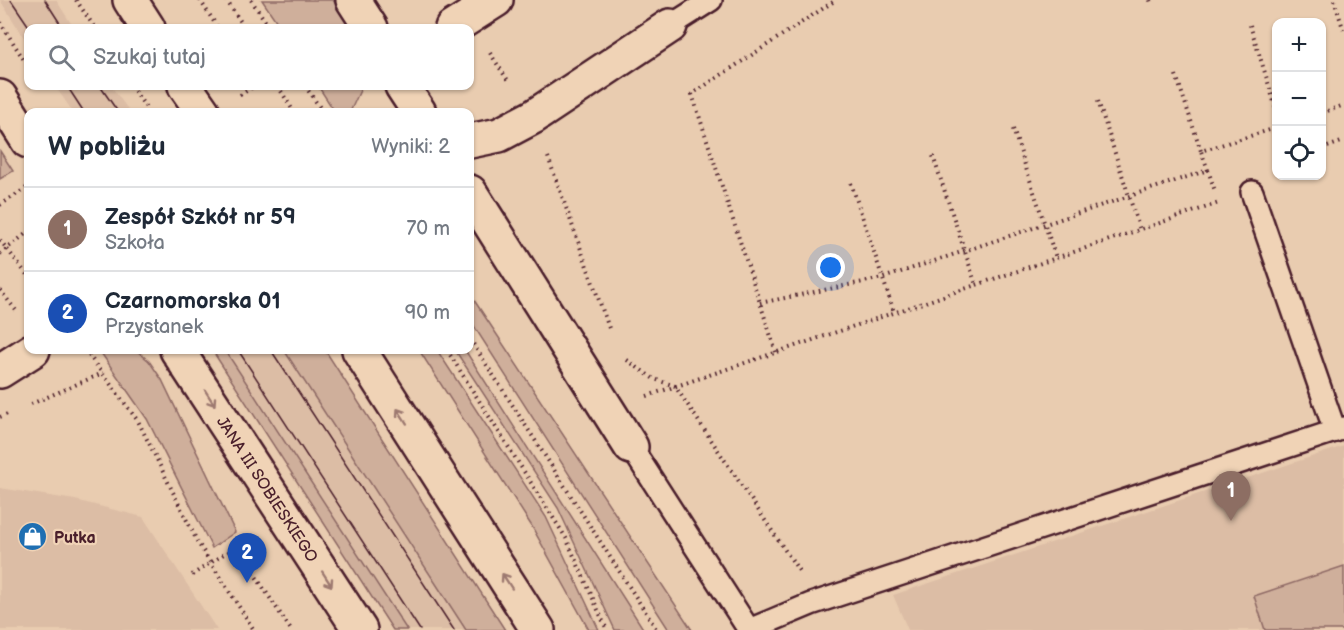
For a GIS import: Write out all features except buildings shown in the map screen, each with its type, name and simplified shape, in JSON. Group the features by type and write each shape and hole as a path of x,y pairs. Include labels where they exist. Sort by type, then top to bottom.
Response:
{"main road":[{"path":"129,0 145,24"},
{"path":"353,0 368,24"},
{"path":"460,23 496,0"},
{"path":"474,140 499,135 533,117 670,26"},
{"path":"188,90 199,108"},
{"path":"405,90 416,108"},
{"path":"0,97 24,135"},
{"path":"474,198 631,447"},
{"path":"0,371 27,354"},
{"name":"JANA III SOBIESKIEGO","path":"180,354 360,630"},
{"path":"362,354 538,630"}],"lane":[{"path":"670,26 711,0"},
{"path":"631,447 749,630 820,602 1339,429 1252,192"}],"path":[{"path":"76,0 91,24"},
{"path":"200,0 215,24"},
{"path":"226,0 242,24"},
{"path":"251,0 267,24"},
{"path":"776,352 692,94 836,0"},
{"path":"1334,0 1344,31"},
{"path":"0,22 24,61"},
{"path":"1250,25 1272,95"},
{"path":"474,41 533,117 612,337"},
{"path":"1176,75 1218,204"},
{"path":"135,90 146,108"},
{"path":"243,93 248,90"},
{"path":"280,90 292,108"},
{"path":"308,90 320,108"},
{"path":"1098,101 1140,230"},
{"path":"1326,111 1344,105"},
{"path":"1013,129 1056,258"},
{"path":"1202,151 1272,129"},
{"path":"1326,148 1344,141"},
{"path":"933,156 976,285"},
{"path":"760,303 883,278 1208,170"},
{"path":"851,183 894,312"},
{"path":"0,205 24,190"},
{"path":"606,408 675,387 1252,192"},
{"path":"0,254 24,235"},
{"path":"0,240 24,271"},
{"path":"0,290 19,315"},
{"path":"474,345 657,630"},
{"path":"88,354 138,421 191,531 254,630"},
{"path":"450,354 566,538 607,630"},
{"path":"621,356 654,379 675,387 820,602"},
{"path":"0,417 102,373"},
{"path":"192,575 236,546 291,630"}],"shaded area":[{"path":"0,0 56,0 71,24 24,24 24,38"},
{"path":"262,0 333,0 349,24 278,24"},
{"path":"58,90 114,90 127,108 70,108"},
{"path":"321,90 360,90 352,108 332,108"},
{"path":"0,151 13,171 0,179"},
{"path":"474,300 692,630 669,630 474,326"},
{"path":"102,354 141,354 149,361 162,380 235,532 212,548 147,419"},
{"path":"215,354 228,354 407,630 393,630"},
{"path":"228,354 287,354 466,630 407,630"},
{"path":"287,354 328,354 505,630 466,630"},
{"path":"422,354 440,354 546,517 599,630 589,630 531,525"},
{"path":"458,354 468,354 644,630 615,630 558,508"},
{"path":"1344,446 1344,630 908,630 893,595"},
{"path":"0,488 75,500 143,517 217,630 0,630"},
{"path":"1344,566 1344,630 1265,630 1254,596"}],"tram line":[{"path":"11,0 27,24"},
{"path":"45,0 60,24"},
{"path":"70,90 81,108"},
{"path":"103,90 115,108"},
{"path":"241,354 420,630"},
{"path":"274,354 454,630"}],"place":[{"name":"Zespół Szkół nr 59","path":"1231,521"},
{"name":"Putka","path":"33,537"},
{"name":"Czarnomorska 01","path":"247,583"}]}
